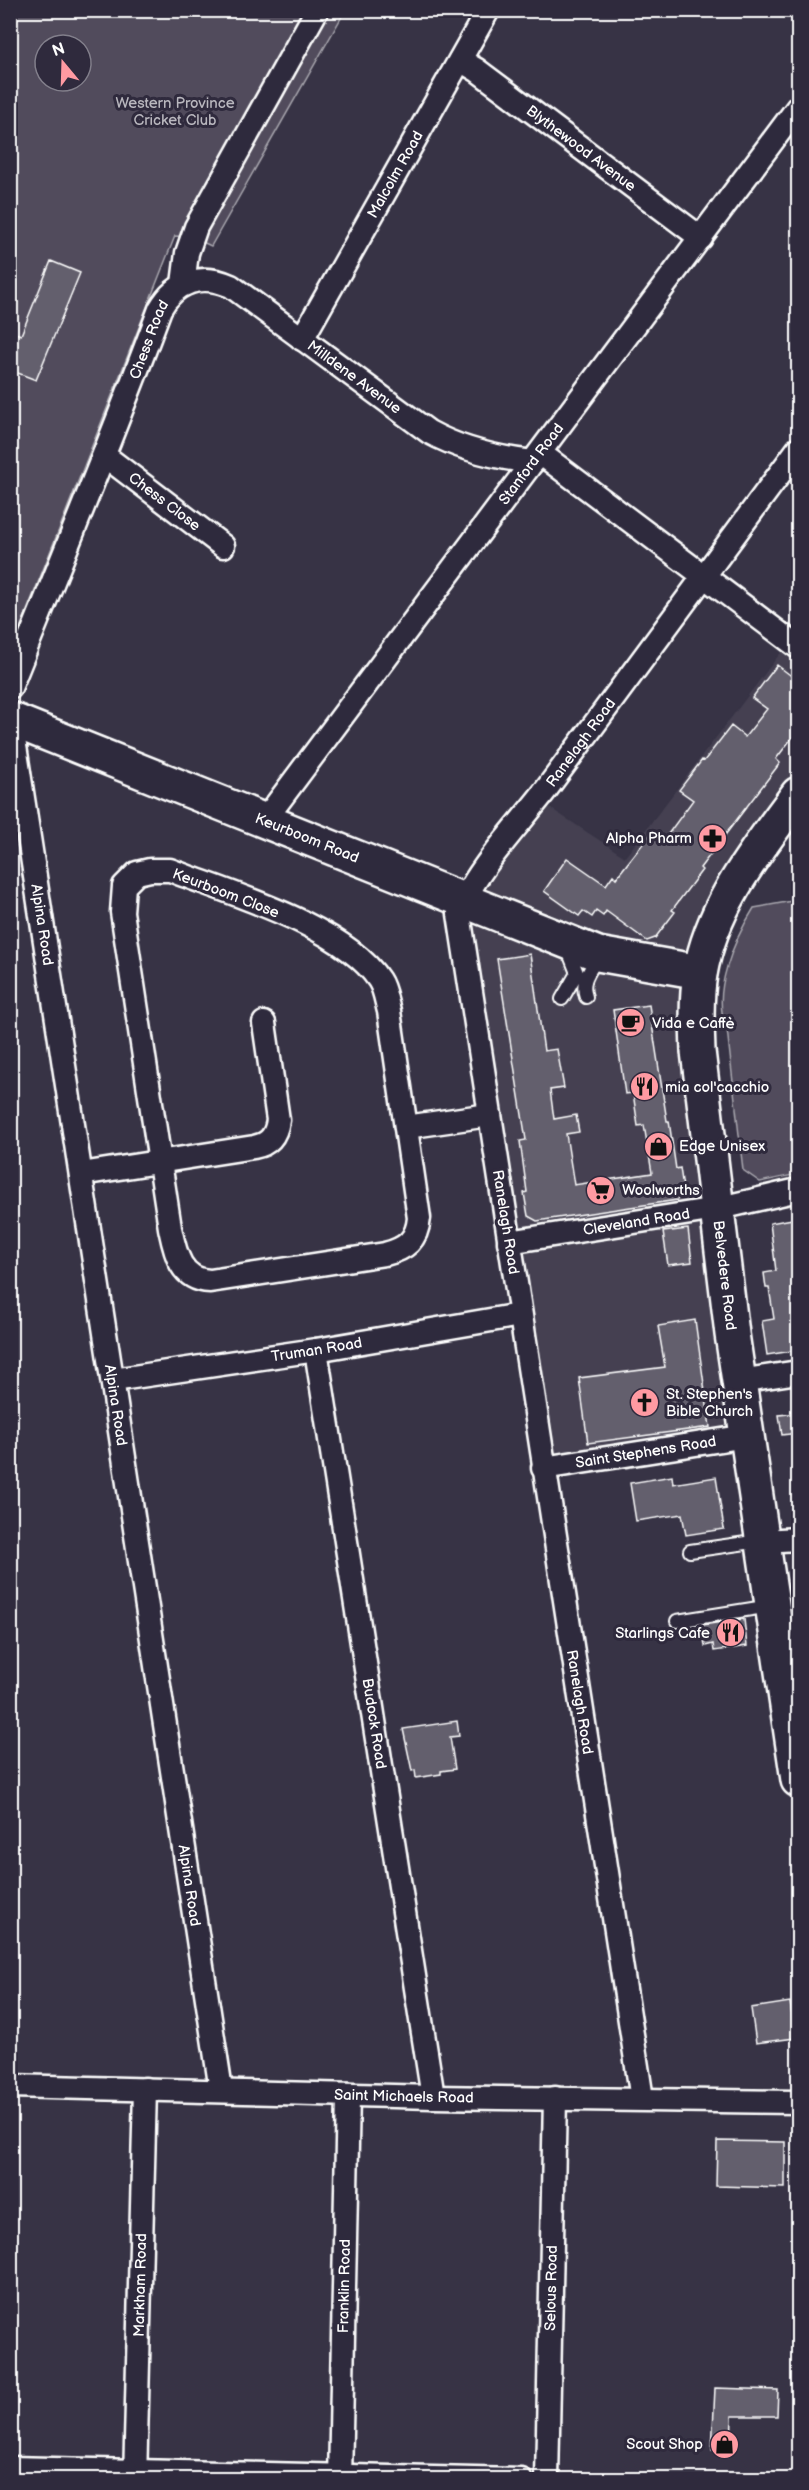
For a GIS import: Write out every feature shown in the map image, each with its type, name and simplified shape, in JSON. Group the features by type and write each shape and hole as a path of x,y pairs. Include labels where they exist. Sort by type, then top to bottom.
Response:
{"main road":[{"name":"Keurboom Road","path":"11,719 600,955 699,982"},
{"name":"Belvedere Road","path":"798,794 739,875 718,918 699,982 698,1052 739,1381 772,1606 796,1744 798,1780"}],"street":[{"path":"183,284 186,253 196,227 317,10"},
{"name":"Malcolm Road","path":"302,339 488,10"},
{"name":"Blythewood Avenue","path":"460,60 477,70 701,238"},
{"name":"Stanford Road","path":"264,821 798,107"},
{"name":"Milldene Avenue","path":"183,284 198,279 211,279 231,286 441,439 515,460 537,458 705,575 798,647"},
{"name":"Chess Road","path":"10,688 85,500 105,456 160,309 168,296 183,284"},
{"name":"Ranelagh Road","path":"642,2099 459,914 464,901 486,867 545,791 798,449"},
{"name":"Chess Close","path":"105,456 223,546"},
{"name":"Alpina Road","path":"11,719 222,2090"},
{"name":"Keurboom Close","path":"150,870 170,870 296,919 318,930 358,958 379,980 384,991 406,1122 419,1218 417,1231 411,1242 404,1248 385,1254 210,1281 200,1281 188,1274 176,1256 160,1162 122,896 129,878 137,873 150,870"},
{"path":"81,1174 255,1147 272,1139 278,1120 264,1023"},
{"path":"406,1122 488,1109"},
{"name":"Cleveland Road","path":"509,1242 716,1209 798,1190"},
{"name":"Truman Road","path":"113,1380 316,1350 520,1315"},
{"name":"Budock Road","path":"316,1350 433,2097"},
{"path":"739,1381 798,1372"},
{"name":"Saint Stephens Road","path":"543,1468 747,1436"},
{"path":"762,1541 798,1539"},
{"name":"Saint Michaels Road","path":"10,2086 433,2097 798,2102"},
{"name":"Markham Road","path":"135,2475 144,2089"},
{"name":"Franklin Road","path":"340,2478 348,2095"},
{"name":"Selous Road","path":"547,2480 555,2098"},
{"path":"10,2468 135,2475 521,2480"}],"lane":[{"path":"554,936 571,955 577,973 562,999"},
{"path":"586,997 583,987 584,979 600,955"},
{"path":"690,1551 762,1541"},
{"path":"677,1621 772,1606"}],"shaded area":[{"path":"798,630 798,794 705,955 747,1436 543,1468 461,907 538,800 625,857"}],"green space":[{"name":"Western Province Cricket Club","path":"10,11 345,11 211,246 192,237 175,236 11,651"},
{"path":"798,900 798,1174 760,1182 743,1170 727,1029 722,1015 723,983 739,935 754,908"}],"building":[{"path":"51,261 80,273 36,380 10,370 10,331 21,335"},
{"path":"777,665 798,681 798,730 776,759 780,763 700,868 702,870 672,910 675,912 655,938 647,941 606,911 603,916 596,911 592,917 583,911 579,916 544,891 567,858 606,885 613,875 616,878 652,832 663,841 693,800 679,790 702,760 704,761 731,726 745,737 767,709 752,698"},
{"path":"530,954 544,1051 557,1049 564,1088 550,1090 554,1119 576,1115 579,1132 566,1134 574,1185 652,1173 644,1125 638,1126 633,1093 625,1094 613,1010 649,1005 667,1121 669,1121 676,1169 680,1168 683,1188 677,1200 537,1221 528,1216 520,1141 526,1140 497,959"},
{"path":"798,1218 798,1350 767,1355 762,1321 774,1319 764,1273 776,1271 770,1223"},
{"path":"688,1229 692,1262 668,1265 663,1232"},
{"name":"St. Stephen's Bible Church","path":"695,1320 710,1427 588,1443 579,1378 665,1367 658,1326"},
{"path":"798,1413 798,1433 782,1435 779,1415"},
{"path":"672,1476 673,1484 716,1477 724,1529 686,1535 682,1514 636,1521 630,1483"},
{"path":"744,1619 747,1646 714,1651 713,1644 705,1646 702,1625"},
{"path":"457,1721 459,1736 450,1737 455,1769 416,1778 415,1770 412,1771 403,1729"},
{"path":"790,2002 795,2038 756,2043 751,2008"},
{"path":"717,2141 785,2142 785,2188 716,2186"},
{"path":"715,2388 778,2390 777,2416 732,2416 731,2451 712,2450"}],"place":[{"name":"Alpha Pharm","path":"713,838"},
{"name":"Vida e Caffè","path":"631,1023"},
{"name":"mia col'cacchio","path":"644,1087"},
{"name":"Edge Unisex","path":"658,1146"},
{"name":"Woolworths","path":"601,1190"},
{"name":"St. Stephen's Bible Church","path":"645,1403"},
{"name":"Starlings Cafe","path":"731,1633"},
{"name":"Scout Shop","path":"724,2444"}]}
